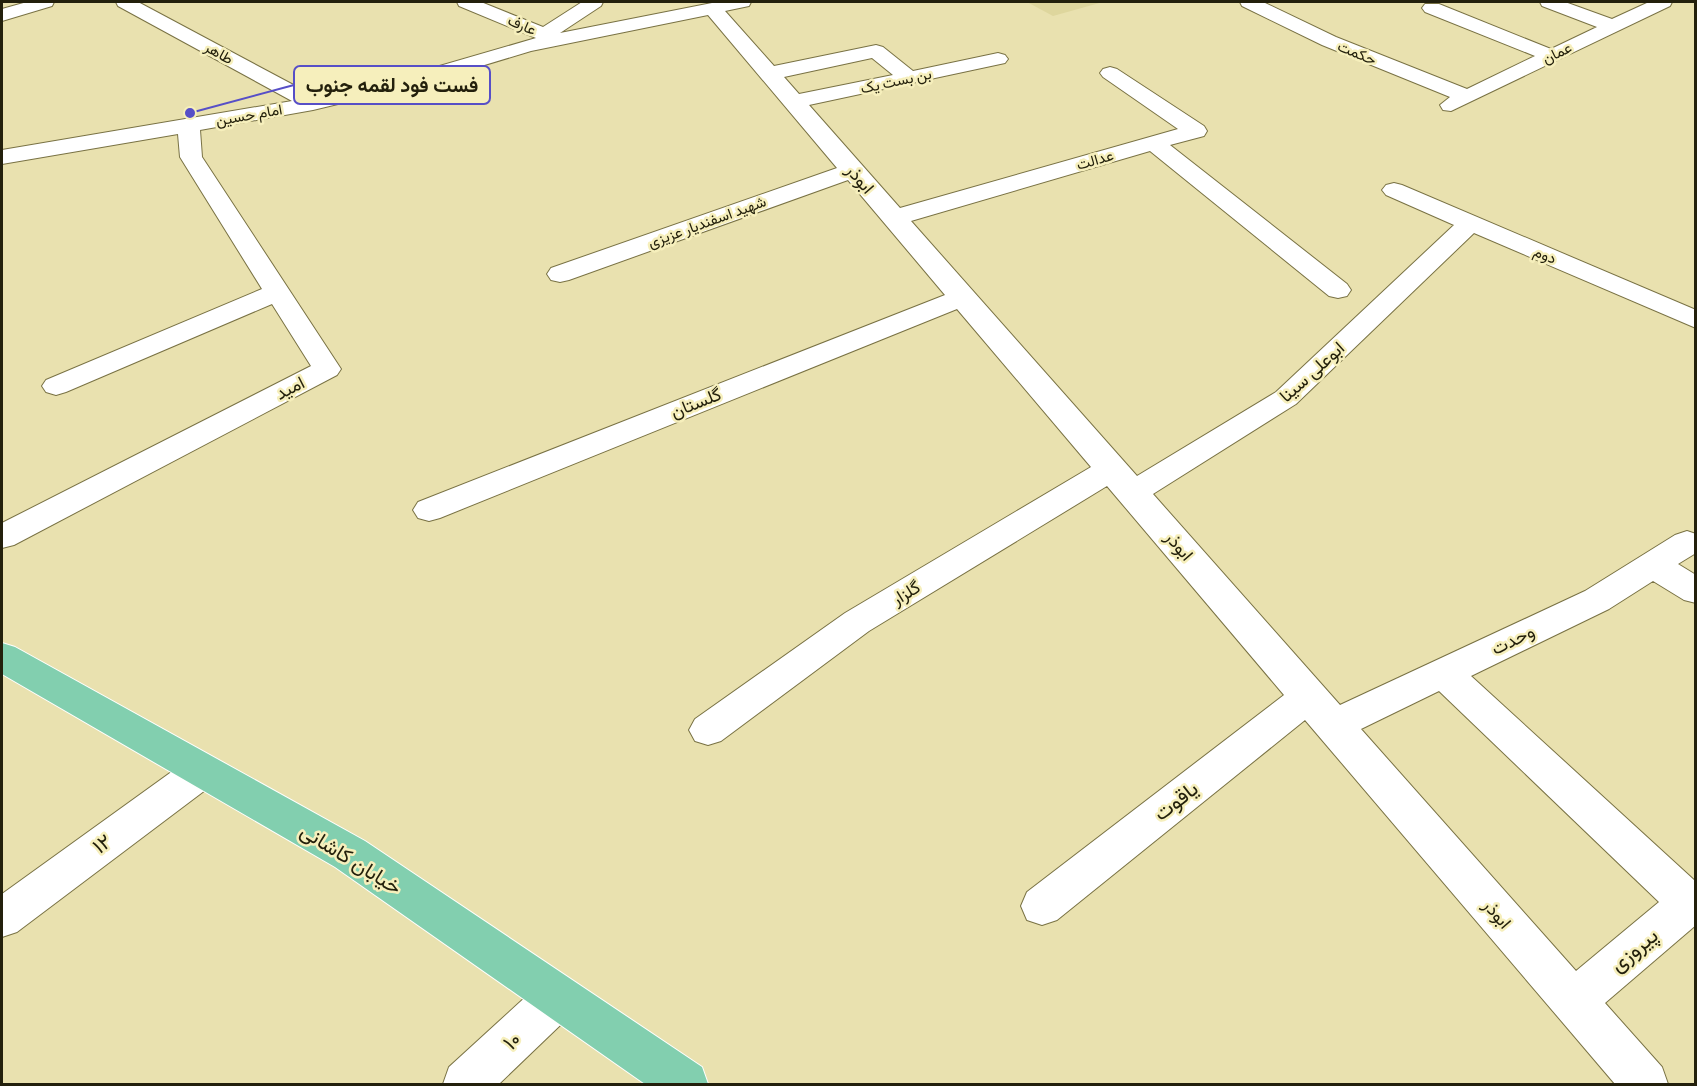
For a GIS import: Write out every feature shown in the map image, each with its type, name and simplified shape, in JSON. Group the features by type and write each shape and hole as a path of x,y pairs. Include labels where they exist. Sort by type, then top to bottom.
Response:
{"main road":[{"name":"خیابان کاشانی","path":"2,657 350,854 685,1084"}],"street":[{"path":"2,15 45,2"},
{"name":"طاهر","path":"125,2 313,104"},
{"name":"عارف","path":"466,2 536,40"},
{"name":"امام حسین","path":"536,40 594,2"},
{"path":"665,2 716,8"},
{"name":"حکمت","path":"1249,2 1329,42 1459,101"},
{"path":"1549,2 1613,26"},
{"name":"عمان","path":"1459,101 1664,2"},
{"name":"امام حسین","path":"2,158 313,104 418,79 536,40 716,8"},
{"name":"ابوذر","path":"716,8 768,74 1644,1084"},
{"path":"1432,8 1552,56"},
{"path":"768,74 876,51 909,78"},
{"name":"بن بست یک","path":"794,102 998,59"},
{"name":"عدالت","path":"894,218 1196,131 1110,73"},
{"name":"امید","path":"2,537 327,369 191,157 188,126"},
{"path":"1153,143 1338,290"},
{"name":"شهید اسفندیار عزیزی","path":"560,274 853,170"},
{"name":"دوم","path":"1394,190 1695,320"},
{"name":"ابوعلی سینا","path":"1122,481 1286,398 1470,223"},
{"path":"56,387 278,292"},
{"name":"گلستان","path":"429,510 963,297"},
{"name":"گلزار","path":"708,729 857,622 1122,481"},
{"name":"وحدت","path":"1333,725 1597,600 1687,543"},
{"path":"1653,565 1695,591"},
{"path":"1444,673 1692,901"},
{"name":"یاقوت","path":"1042,906 1309,696"},
{"name":"۱۲","path":"2,918 202,771"},
{"name":"پیروزی","path":"1573,1002 1692,901"},
{"name":"۱۰","path":"466,1084 558,997"}],"shaded area":[{"path":"1027,2 1103,2 1053,16"}],"place":[{"name":"فست فود لقمه جنوب","path":"190,113"}]}
